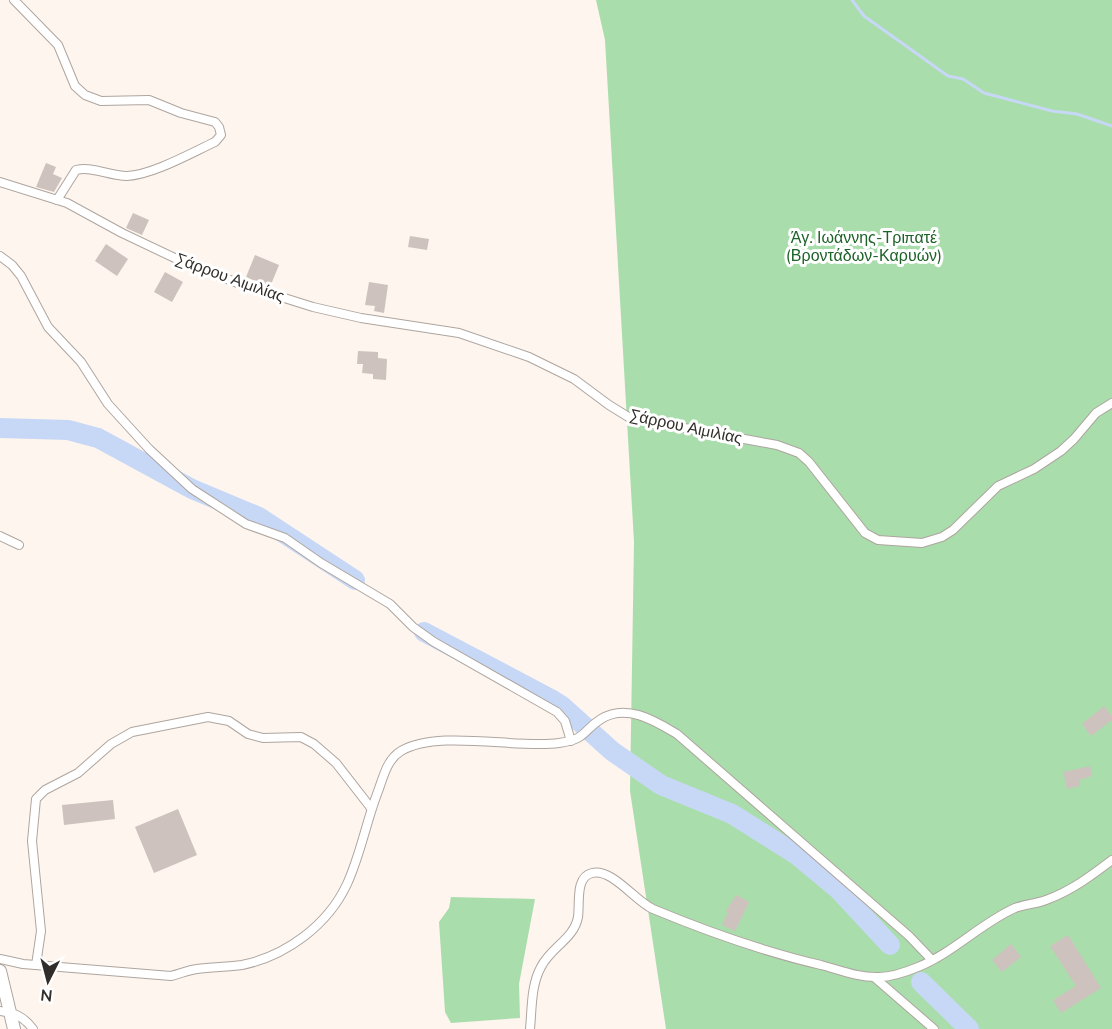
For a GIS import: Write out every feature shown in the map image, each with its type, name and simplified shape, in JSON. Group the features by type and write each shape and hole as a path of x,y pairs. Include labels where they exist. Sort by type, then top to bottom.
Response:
{"main road":[{"path":"0,971 6,1012 14,1029"}],"street":[{"path":"14,0 58,45 75,86 86,95 101,101 149,100 181,113 215,122 221,131 219,139 215,142 135,175 114,175 85,168 76,170 57,200"},
{"name":"Σάρρου Αιμιλίας","path":"0,182 57,200 181,261 240,284 336,312 459,333 529,357 574,379 630,418 777,445 793,450 816,469 859,528 878,540 922,543 948,533 962,524 998,486 1034,469 1061,451 1096,413 1112,403"},
{"path":"0,256 21,276 48,327 81,362 108,404 149,450 192,489 246,524 285,538 321,563 390,604 413,627 434,642 557,711 566,721 571,741"},
{"path":"0,536 20,544"},
{"path":"0,959 23,964 171,976 200,969 244,964 272,955 308,934 337,903 348,881 371,808 391,760 396,754 411,746 458,741 532,744 571,741 581,737 609,716 618,713 638,714 677,734 909,936 932,960"},
{"path":"36,965 41,931 32,841 34,804 45,790 78,773 111,744 132,732 208,717 222,719 248,734 263,738 301,736 336,763 371,808"},
{"path":"530,1029 537,975 551,952 574,930 581,884 584,878 593,872 600,872 611,877 651,908 766,951 874,977 885,977 921,966 1016,908 1045,901 1068,891 1112,860"},
{"path":"874,977 934,1029"},
{"path":"6,1012 25,1019 33,1029"}],"green space":[{"name":"Άγ. Ιωάννης-Τριπατέ (Βροντάδων-Καρυών)","path":"596,0 1112,0 1112,1029 666,1029 630,791 634,542 605,40"},
{"path":"451,897 535,899 519,984 520,1018 451,1023 445,1012 439,922 449,908"}],"building":[{"path":"46,163 56,167 53,174 62,178 54,192 36,187"},
{"path":"133,213 149,220 142,235 126,228"},
{"path":"410,236 429,239 427,250 408,247"},
{"path":"106,244 128,259 117,276 95,261"},
{"path":"255,255 279,265 270,287 246,277"},
{"path":"165,272 183,282 172,302 154,292"},
{"path":"369,282 388,285 384,313 374,311 375,306 365,305"},
{"path":"358,351 378,352 378,358 387,359 386,380 373,379 373,374 362,373 363,364 357,364"},
{"path":"1104,706 1112,716 1112,720 1091,736 1082,724"},
{"path":"1090,766 1092,776 1079,780 1080,786 1067,789 1063,772"},
{"path":"113,800 115,819 64,825 62,805"},
{"path":"178,809 197,855 154,873 135,827"},
{"path":"736,895 749,902 735,931 722,925 728,912 726,911"},
{"path":"1068,935 1101,988 1061,1013 1053,1000 1076,986 1050,946"},
{"path":"1011,944 1021,957 1002,972 992,960"}],"waterway":[{"path":"852,0 864,16 948,76 963,79 984,93 1052,111 1077,114 1112,126"},
{"path":"0,428 68,430 98,438 192,489 259,517 355,580"},
{"path":"424,632 562,706 612,751 661,785 732,814 797,855 838,889 890,945"},
{"path":"921,982 969,1029"}]}
